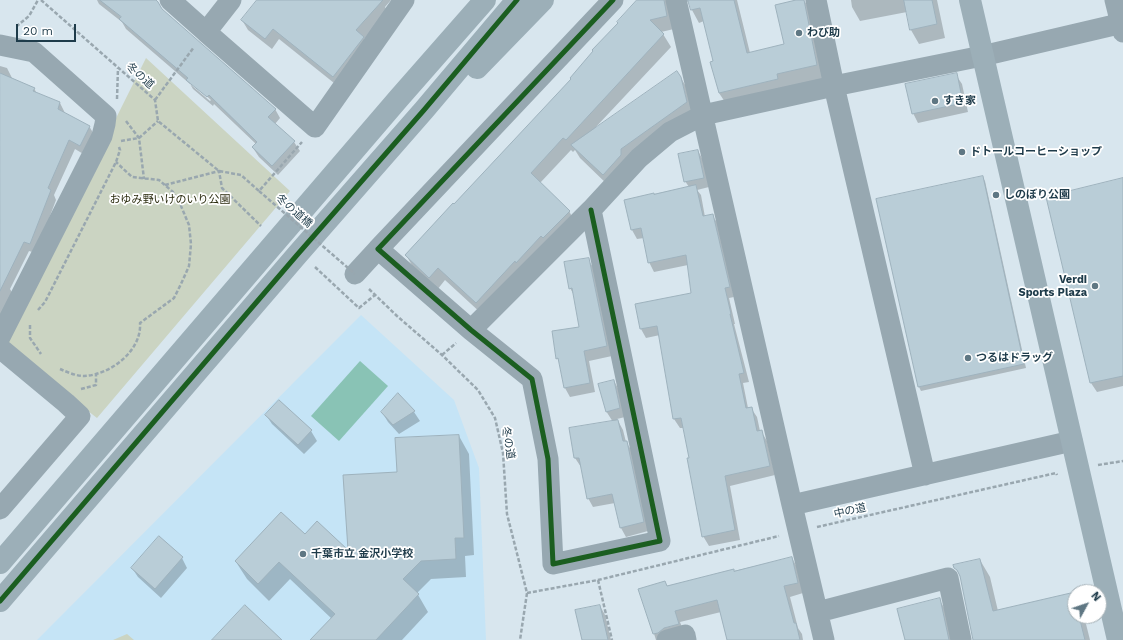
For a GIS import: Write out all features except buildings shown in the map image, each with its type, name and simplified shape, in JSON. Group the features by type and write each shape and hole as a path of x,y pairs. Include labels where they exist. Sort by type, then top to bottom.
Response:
{"street":[{"path":"170,0 315,127 404,0"},
{"path":"206,32 231,0"},
{"path":"399,98 409,72 466,0"},
{"path":"0,563 485,0"},
{"path":"0,601 297,255 424,110 517,0"},
{"path":"424,110 454,92 544,0"},
{"path":"355,274 613,0"},
{"path":"676,0 824,640"},
{"path":"816,0 834,86 925,475"},
{"path":"970,0 1118,640"},
{"path":"471,330 591,210 639,158 670,132 703,115 834,86 1122,27 1116,0"},
{"path":"0,45 34,52 111,112 105,124 102,136 0,337"},
{"path":"378,249 471,330 532,378 548,459 553,564 660,541 591,210"},
{"path":"0,348 80,416 2,503"},
{"path":"792,505 1072,441"},
{"path":"818,612 948,578 961,640"},
{"path":"666,640 685,635 686,640"}],"path":[{"path":"17,26 29,16 39,0"},
{"path":"155,100 206,32"},
{"path":"118,68 111,112 139,138 144,179"},
{"path":"117,142 139,138 158,121 219,171 222,188 264,229"},
{"path":"164,185 219,171 241,175 259,191 315,127"},
{"path":"34,314 45,302 116,162 132,177 159,180 173,192 189,225 191,244 189,266 174,298 140,323 141,330 132,350 114,367 103,372 83,376 55,367"},
{"path":"32,320 30,326 30,338 45,359"},
{"path":"1103,465 1123,461"},
{"path":"598,580 612,640"}],"shaded area":[{"name":"千葉市立 金沢小学校","path":"361,315 454,400 479,468 486,640 37,640"},
{"path":"360,361 388,386 339,441 311,416"}],"green space":[{"name":"おゆみ野いけのいり公園","path":"146,58 290,191 97,418 3,345"},
{"path":"127,634 134,640 113,640"}],"cycle path":[{"path":"0,601 297,255 424,110 517,0"},
{"path":"591,210 660,541 553,564 548,459 532,379 471,330 378,249 613,0"}],"place":[{"name":"わび助","path":"799,33"},
{"name":"すき家","path":"935,101"},
{"name":"ドトールコーヒーショップ","path":"962,152"},
{"name":"しのぼり公園","path":"996,195"},
{"name":"Verdi Sports Plaza","path":"1095,286"},
{"name":"つるはドラッグ","path":"968,358"},
{"name":"千葉市立 金沢小学校","path":"303,554"}]}
